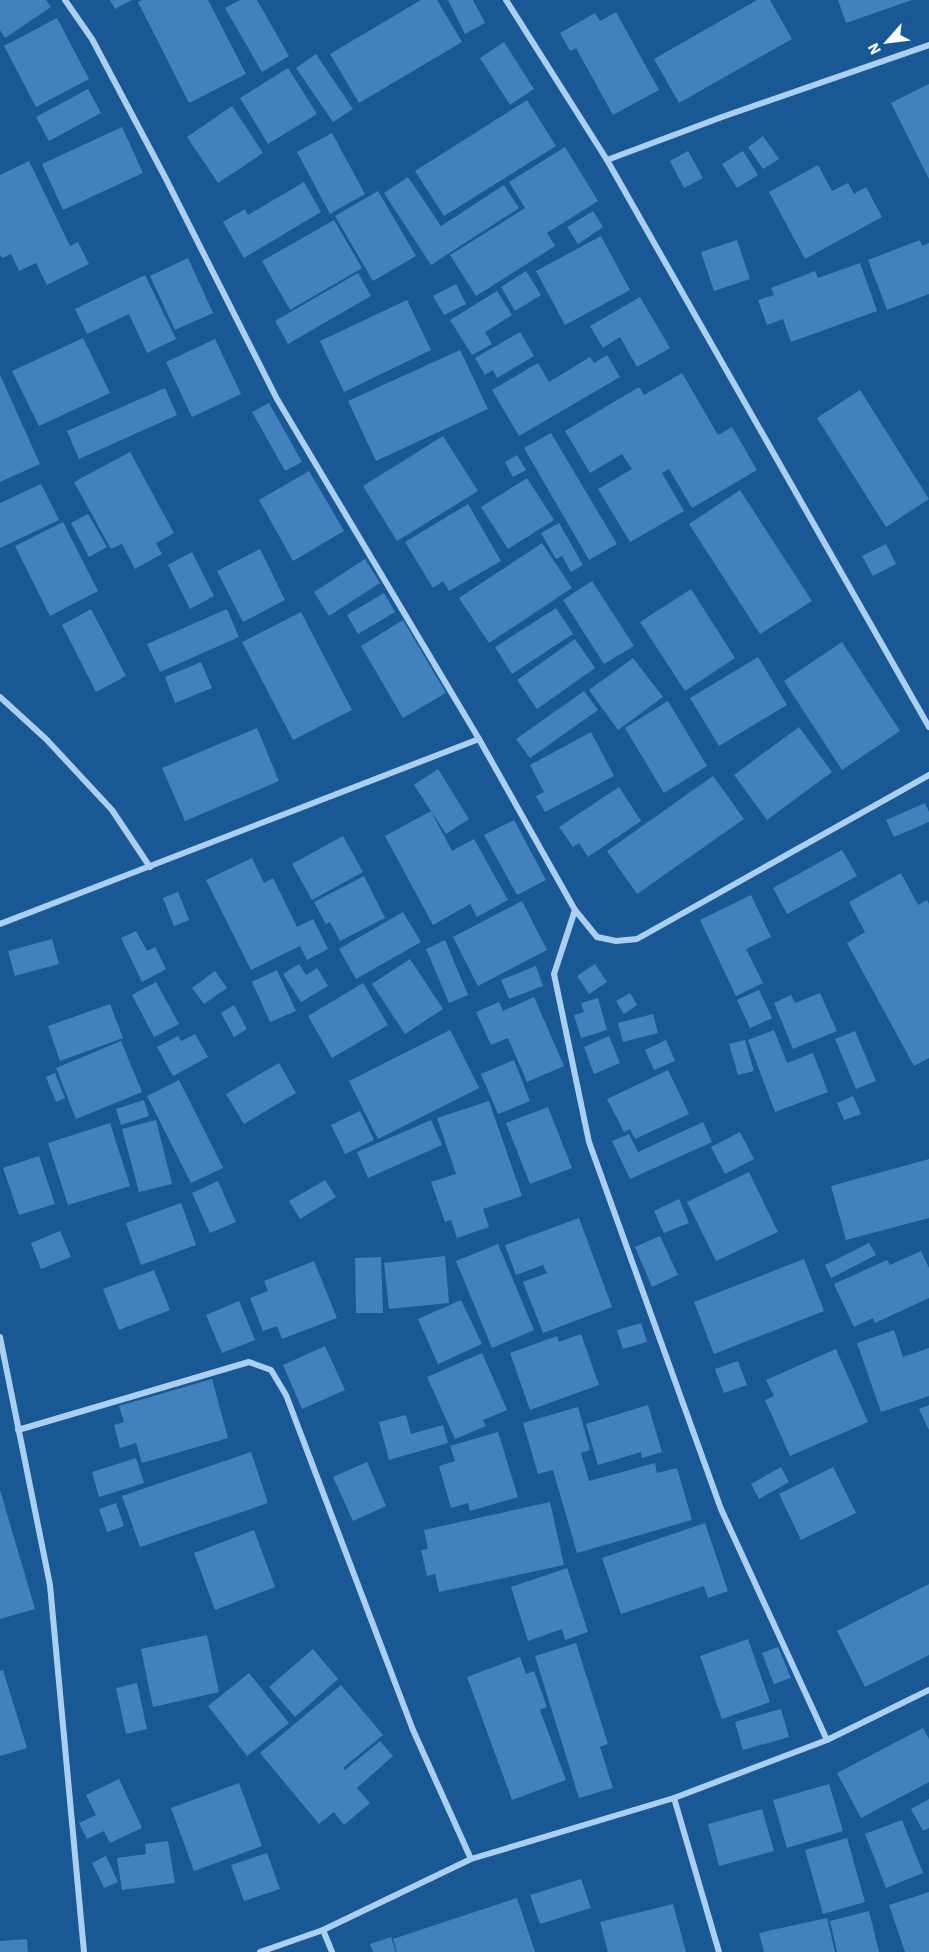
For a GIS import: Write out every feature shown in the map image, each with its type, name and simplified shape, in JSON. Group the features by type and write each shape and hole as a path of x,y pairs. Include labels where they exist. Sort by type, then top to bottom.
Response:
{"street":[{"path":"65,0 92,39 277,399 479,739 575,910 597,937 616,941 637,939 929,775"},
{"path":"506,0 607,160 929,727"},
{"path":"607,160 722,117 929,45"},
{"path":"0,697 46,739 112,810 150,867"},
{"path":"0,924 479,739"},
{"path":"575,910 554,974 590,1142 722,1509 827,1740"},
{"path":"0,1337 50,1586 84,1952"},
{"path":"18,1430 249,1362 271,1370 286,1395 413,1730 471,1859"},
{"path":"260,1952 323,1930 471,1859 674,1798 827,1740 929,1690"},
{"path":"674,1798 719,1952"},
{"path":"323,1930 332,1952"}],"building":[{"path":"0,0 46,0 51,7 5,38 0,30"},
{"path":"110,0 132,0 115,9"},
{"path":"141,0 208,0 246,74 189,103 138,2"},
{"path":"240,0 257,0 289,56 262,72 225,8"},
{"path":"421,0 437,0 462,42 359,103 330,54"},
{"path":"448,0 473,0 485,23 465,34"},
{"path":"757,0 770,0 792,39 679,103 654,59"},
{"path":"838,0 912,0 846,23"},
{"path":"616,12 659,90 613,115 576,48 570,51 560,33 595,13 600,21"},
{"path":"57,18 89,79 36,107 4,46"},
{"path":"504,42 534,89 510,105 480,58"},
{"path":"316,54 353,109 333,122 296,68"},
{"path":"288,68 317,114 268,144 240,98"},
{"path":"929,84 929,179 891,103"},
{"path":"88,89 101,113 49,141 36,117"},
{"path":"527,100 556,146 444,216 415,171"},
{"path":"232,106 263,153 218,183 187,137"},
{"path":"122,127 143,173 63,210 42,164"},
{"path":"332,133 365,194 330,214 297,152"},
{"path":"763,136 779,159 763,169 748,147"},
{"path":"565,147 598,201 547,233 555,246 476,296 450,255 525,208 509,182"},
{"path":"688,151 703,178 684,188 670,161"},
{"path":"743,151 758,175 737,188 722,164"},
{"path":"29,161 70,246 78,242 89,264 47,285 36,263 19,271 11,254 2,258 0,255 0,175"},
{"path":"818,165 832,191 848,183 854,194 866,187 882,217 805,259 769,192"},
{"path":"408,177 441,226 504,185 519,208 431,265 384,193"},
{"path":"304,182 321,212 244,258 223,222 245,209 248,215"},
{"path":"378,191 416,256 373,281 335,216"},
{"path":"593,211 603,227 578,244 567,227"},
{"path":"334,220 362,268 290,310 262,261"},
{"path":"601,236 630,290 565,325 536,271"},
{"path":"737,240 750,279 714,291 701,252"},
{"path":"920,240 922,246 929,243 929,294 887,310 868,260"},
{"path":"188,258 213,313 175,330 150,276"},
{"path":"860,263 877,311 791,342 783,319 767,325 758,300 774,295 771,288 815,271 818,278"},
{"path":"526,271 541,295 515,311 501,287"},
{"path":"358,273 371,296 288,344 275,321"},
{"path":"145,275 176,339 147,353 129,314 87,334 75,309"},
{"path":"456,284 466,304 444,315 433,296"},
{"path":"497,291 512,315 485,332 492,344 472,355 450,320"},
{"path":"640,297 670,348 637,367 620,337 603,348 590,326"},
{"path":"407,300 431,350 344,392 320,341"},
{"path":"520,332 534,356 497,378 493,370 485,375 475,358"},
{"path":"83,338 110,393 39,426 12,371"},
{"path":"215,339 241,394 192,417 166,362"},
{"path":"460,350 488,409 376,461 348,401"},
{"path":"607,355 620,377 519,436 492,390 538,363 549,382 590,357 594,363"},
{"path":"682,373 718,435 732,427 757,470 692,508 669,469 662,473 684,511 630,542 598,489 632,469 622,454 590,473 565,431 639,387 644,395"},
{"path":"0,375 40,464 0,482"},
{"path":"165,388 177,415 79,459 67,431"},
{"path":"860,390 929,499 886,527 817,418"},
{"path":"269,403 302,462 285,471 252,412"},
{"path":"551,433 617,544 589,560 524,448"},
{"path":"443,436 478,491 397,541 363,486"},
{"path":"130,452 174,533 156,543 162,554 135,569 122,544 111,549 74,482"},
{"path":"517,455 526,470 513,477 505,462"},
{"path":"309,471 344,531 293,561 259,500"},
{"path":"527,478 554,520 508,549 481,507"},
{"path":"41,484 59,520 0,548 0,503"},
{"path":"740,490 812,601 760,634 689,524"},
{"path":"468,504 501,561 449,591 443,581 433,588 405,542"},
{"path":"88,514 107,547 89,557 71,523"},
{"path":"63,522 98,591 50,616 15,546"},
{"path":"559,523 583,565 571,572 562,556 556,559 541,533"},
{"path":"542,543 572,588 489,643 459,598"},
{"path":"886,544 896,564 873,576 862,556"},
{"path":"260,549 285,600 243,622 217,571"},
{"path":"192,552 214,596 190,609 168,565"},
{"path":"365,559 380,583 329,616 314,592"},
{"path":"592,581 634,646 604,664 563,600"},
{"path":"691,589 735,658 685,691 640,622"},
{"path":"384,593 395,612 358,634 347,615"},
{"path":"556,608 573,634 512,674 495,647"},
{"path":"91,609 126,676 96,692 62,625"},
{"path":"227,609 239,637 160,672 147,644"},
{"path":"301,612 352,710 293,740 242,642"},
{"path":"403,620 446,693 403,718 361,646"},
{"path":"575,639 595,668 537,709 517,680"},
{"path":"842,642 900,731 842,770 784,681"},
{"path":"758,657 787,705 719,746 690,698"},
{"path":"633,658 663,697 618,730 589,690"},
{"path":"201,662 212,688 175,703 165,677"},
{"path":"584,691 598,710 530,758 516,739"},
{"path":"668,701 707,766 664,793 625,728"},
{"path":"799,727 832,772 767,820 734,775"},
{"path":"257,728 279,781 185,821 162,768"},
{"path":"591,732 614,776 545,812 536,796 544,792 530,765"},
{"path":"438,769 469,819 446,834 414,785"},
{"path":"713,776 744,819 637,894 607,851"},
{"path":"619,787 641,821 588,857 579,843 573,847 559,827"},
{"path":"925,803 929,812 929,822 894,837 886,820"},
{"path":"431,811 452,851 474,839 508,900 477,917 470,904 433,925 385,836"},
{"path":"514,820 546,880 517,895 484,835"},
{"path":"343,836 363,872 312,900 292,864"},
{"path":"842,850 857,876 787,914 773,888"},
{"path":"252,858 264,883 273,878 297,927 313,919 328,949 307,960 300,946 251,970 206,880"},
{"path":"901,873 918,905 927,900 929,904 929,1058 914,1066 847,943 865,932 849,902"},
{"path":"364,876 385,918 340,941 330,922 326,924 314,902"},
{"path":"178,892 189,920 174,926 163,898"},
{"path":"751,895 771,937 746,949 763,983 736,996 700,920"},
{"path":"522,901 547,950 478,986 453,937"},
{"path":"403,912 421,942 356,979 339,949"},
{"path":"136,931 147,951 155,947 166,969 142,982 121,938"},
{"path":"52,939 59,964 15,976 8,951"},
{"path":"445,940 468,995 449,1003 426,949"},
{"path":"410,959 443,1009 405,1034 372,984"},
{"path":"299,964 306,975 317,968 328,986 301,1002 283,974"},
{"path":"595,964 607,982 589,994 577,976"},
{"path":"536,966 543,986 509,999 501,980"},
{"path":"277,970 296,1011 270,1022 252,982"},
{"path":"215,971 227,988 204,1004 192,988"},
{"path":"156,982 179,1024 154,1037 132,995"},
{"path":"363,983 388,1025 332,1058 308,1016"},
{"path":"759,990 772,1018 750,1028 737,1000"},
{"path":"630,993 637,1005 624,1014 616,1001"},
{"path":"820,993 837,1031 793,1049 774,1003 791,995 795,1003"},
{"path":"534,997 564,1066 527,1082 508,1038 491,1045 476,1012 499,1002 503,1011"},
{"path":"598,998 607,1030 581,1038 574,1015 584,1012 581,1003"},
{"path":"110,1004 123,1038 60,1061 48,1026"},
{"path":"234,1005 247,1029 234,1037 221,1013"},
{"path":"653,1014 658,1033 623,1042 618,1023"},
{"path":"450,1030 479,1088 378,1139 349,1081"},
{"path":"774,1030 787,1063 813,1053 828,1092 775,1112 748,1040"},
{"path":"855,1031 876,1081 856,1089 835,1039"},
{"path":"195,1034 208,1057 173,1076 157,1047 178,1036 181,1041"},
{"path":"609,1036 620,1063 594,1074 584,1047"},
{"path":"666,1040 675,1061 654,1070 645,1050"},
{"path":"745,1040 754,1071 738,1075 729,1044"},
{"path":"121,1041 142,1092 76,1119 56,1068"},
{"path":"514,1060 530,1101 498,1114 481,1074"},
{"path":"279,1063 296,1093 244,1124 226,1094"},
{"path":"668,1070 689,1114 635,1139 630,1129 624,1132 607,1099"},
{"path":"55,1073 65,1098 56,1102 46,1077"},
{"path":"179,1080 223,1168 191,1183 147,1096"},
{"path":"853,1096 861,1114 844,1120 837,1103"},
{"path":"144,1100 149,1116 121,1125 116,1109"},
{"path":"489,1101 522,1196 483,1209 489,1227 457,1238 451,1220 445,1222 431,1182 456,1174 437,1118"},
{"path":"548,1107 572,1168 530,1184 506,1123"},
{"path":"360,1111 374,1140 345,1154 331,1125"},
{"path":"156,1120 172,1184 139,1192 122,1129"},
{"path":"431,1120 442,1145 368,1178 357,1152"},
{"path":"703,1122 712,1142 630,1179 612,1141 629,1134 638,1152"},
{"path":"110,1123 130,1186 68,1205 48,1143"},
{"path":"740,1132 754,1159 725,1174 711,1147"},
{"path":"39,1156 55,1204 19,1215 3,1168"},
{"path":"929,1159 929,1218 846,1240 831,1186"},
{"path":"749,1172 778,1232 716,1261 687,1202"},
{"path":"325,1180 336,1197 300,1219 289,1201"},
{"path":"218,1181 236,1222 210,1233 192,1193"},
{"path":"679,1199 689,1223 664,1233 654,1211"},
{"path":"181,1203 196,1245 141,1265 126,1223"},
{"path":"579,1218 612,1307 543,1333 523,1282 547,1273 543,1265 516,1275 505,1245"},
{"path":"60,1231 71,1257 41,1269 31,1243"},
{"path":"660,1236 678,1275 652,1287 635,1247"},
{"path":"869,1243 876,1255 831,1278 825,1265"},
{"path":"498,1244 534,1330 492,1348 456,1261"},
{"path":"921,1251 929,1268 929,1298 875,1323 873,1318 854,1327 834,1284 887,1260 890,1265"},
{"path":"445,1256 449,1303 389,1309 384,1263"},
{"path":"381,1257 383,1313 356,1313 355,1258"},
{"path":"804,1259 824,1311 714,1354 694,1302"},
{"path":"314,1261 337,1318 282,1339 277,1326 263,1331 250,1298 268,1291 264,1281"},
{"path":"154,1270 170,1310 119,1330 103,1289"},
{"path":"461,1300 482,1344 438,1364 418,1319"},
{"path":"239,1301 255,1340 222,1353 206,1315"},
{"path":"641,1323 647,1342 623,1349 617,1330"},
{"path":"894,1330 903,1357 929,1348 929,1396 881,1412 857,1343"},
{"path":"581,1334 599,1385 530,1410 510,1353 557,1336 559,1342"},
{"path":"325,1346 345,1390 302,1409 283,1365"},
{"path":"836,1349 868,1422 790,1456 765,1400 774,1396 766,1380"},
{"path":"482,1353 507,1410 483,1420 486,1426 455,1439 427,1377"},
{"path":"738,1361 747,1385 724,1393 715,1369"},
{"path":"212,1379 228,1438 142,1463 136,1443 120,1448 114,1425 124,1422 119,1406"},
{"path":"648,1405 662,1452 642,1458 641,1452 598,1465 586,1424"},
{"path":"929,1405 929,1430 919,1409"},
{"path":"578,1407 590,1450 581,1453 589,1481 655,1463 657,1473 677,1468 692,1520 577,1553 553,1470 538,1474 523,1423"},
{"path":"406,1415 411,1434 443,1425 448,1443 389,1460 379,1422"},
{"path":"498,1432 518,1497 470,1511 468,1503 451,1508 439,1466 455,1461 450,1446"},
{"path":"251,1452 268,1503 140,1547 122,1496"},
{"path":"136,1458 144,1483 99,1497 92,1472"},
{"path":"367,1462 386,1506 353,1521 333,1477"},
{"path":"781,1467 789,1482 759,1499 751,1484"},
{"path":"833,1467 856,1513 801,1540 779,1494"},
{"path":"0,1490 35,1609 0,1619"},
{"path":"550,1502 564,1565 439,1592 435,1574 427,1576 421,1550 428,1549 424,1530"},
{"path":"116,1503 124,1526 107,1532 99,1509"},
{"path":"705,1523 728,1591 708,1598 704,1586 621,1614 602,1558"},
{"path":"254,1530 275,1587 215,1610 194,1553"},
{"path":"567,1568 588,1632 565,1640 562,1629 528,1641 511,1587"},
{"path":"929,1584 929,1655 865,1687 837,1631"},
{"path":"207,1635 219,1692 153,1707 141,1649"},
{"path":"748,1639 770,1702 722,1719 700,1656"},
{"path":"576,1643 608,1744 600,1747 613,1788 579,1798 535,1656"},
{"path":"778,1647 791,1678 774,1684 762,1653"},
{"path":"313,1649 338,1679 295,1717 269,1687"},
{"path":"520,1657 526,1674 534,1671 547,1707 540,1710 566,1780 512,1800 467,1677"},
{"path":"3,1670 27,1748 0,1756 0,1671"},
{"path":"249,1673 289,1723 247,1756 208,1706"},
{"path":"137,1683 147,1729 126,1734 116,1688"},
{"path":"341,1685 383,1735 343,1768 345,1770 380,1741 393,1756 357,1788 370,1803 344,1825 334,1812 319,1824 260,1753"},
{"path":"781,1709 789,1737 743,1750 735,1722"},
{"path":"923,1728 929,1739 929,1782 861,1818 837,1773"},
{"path":"119,1779 142,1828 110,1843 104,1831 87,1839 79,1823 96,1815 86,1795"},
{"path":"239,1783 262,1846 194,1871 171,1808"},
{"path":"829,1784 843,1831 787,1848 773,1800"},
{"path":"929,1799 929,1828 923,1831 911,1809"},
{"path":"762,1809 774,1851 719,1866 708,1824"},
{"path":"902,1820 923,1873 886,1888 865,1834"},
{"path":"847,1838 865,1902 823,1914 805,1850"},
{"path":"168,1841 175,1883 122,1890 117,1858 146,1854 145,1844"},
{"path":"267,1853 280,1889 244,1901 231,1865"},
{"path":"106,1856 118,1882 104,1888 92,1863"},
{"path":"581,1879 591,1908 540,1924 530,1895"},
{"path":"929,1892 929,1952 905,1952 889,1905"},
{"path":"517,1898 535,1952 397,1952 393,1939"},
{"path":"673,1904 686,1952 608,1952 600,1922"},
{"path":"869,1911 879,1952 837,1952 830,1921"},
{"path":"827,1918 835,1952 764,1952 759,1933"},
{"path":"391,1937 396,1952 373,1952 370,1944"},
{"path":"27,1939 28,1952 0,1952 0,1941"}]}
